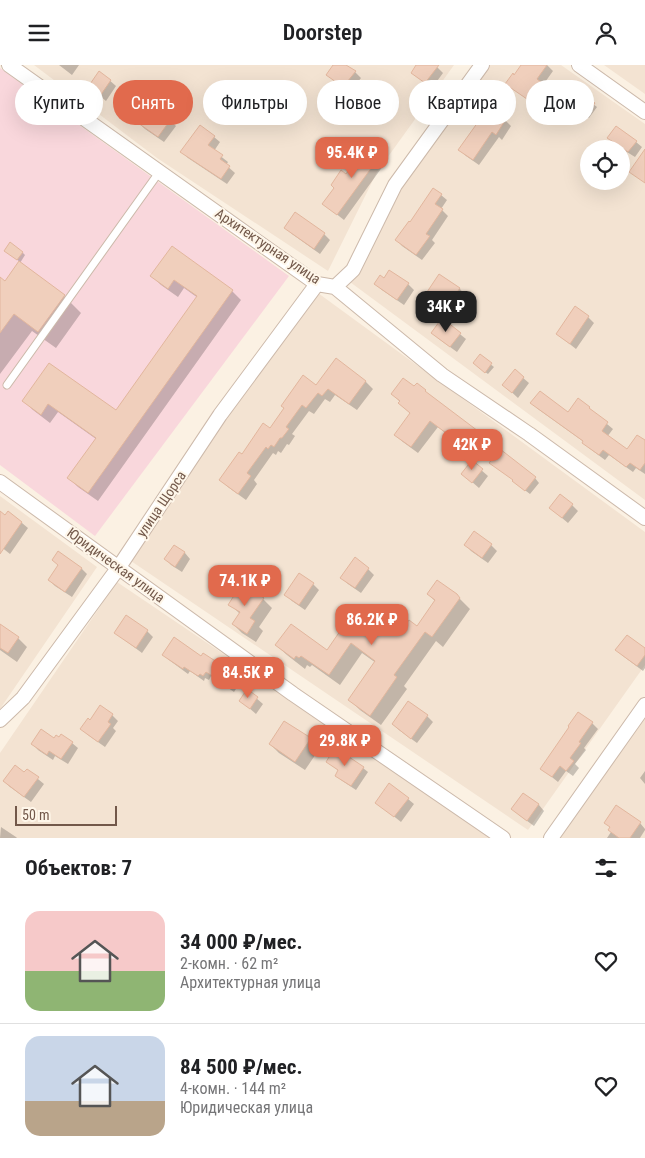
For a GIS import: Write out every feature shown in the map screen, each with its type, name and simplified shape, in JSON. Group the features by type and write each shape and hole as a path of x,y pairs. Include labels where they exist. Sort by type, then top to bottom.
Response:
{"street":[{"name":"Архитектурная улица","path":"9,65 317,284 335,287 442,375 645,517"},
{"path":"335,287 353,270 395,185 482,65"},
{"path":"579,65 645,112"},
{"name":"улица Щорса","path":"0,720 23,698 119,567 220,415 317,284"},
{"name":"Юридическая улица","path":"0,482 293,694 502,838"},
{"path":"551,838 645,705"}],"lane":[{"path":"7,385 160,171"}],"shaded area":[{"path":"34,65 454,65 443,80 409,80 409,125 411,125 377,172 328,271 157,158 113,125 193,125 193,80 113,80 113,125 103,117 103,80 54,80"},
{"path":"484,65 561,65 582,80 526,80 526,125 594,125 594,88 645,124 645,500 350,282 398,185 441,125 516,125 516,80 473,80"},
{"path":"604,65 645,65 645,94"},
{"path":"0,68 17,80 15,80 15,125 79,125 289,276 95,536 0,465"},
{"path":"318,293 645,532 645,665 528,830 131,561 220,415"},
{"path":"0,496 97,567 0,709"},
{"path":"117,582 496,838 0,838 0,753"},
{"path":"645,708 645,838 553,838"}],"building":[{"path":"333,65 346,65 356,71 349,80 333,80 326,75"},
{"path":"416,65 439,65 427,80 421,80 411,73"},
{"path":"521,65 547,65 537,79 538,80 526,80 526,98 516,92 516,80 508,80 513,73 514,75"},
{"path":"99,71 111,80 103,92 103,80 93,80"},
{"path":"141,125 167,125 158,137"},
{"path":"200,125 215,136 208,145 223,155 220,159 230,166 221,179 180,152"},
{"path":"476,125 502,125 496,135 492,132 473,160 458,150"},
{"path":"616,126 637,141 630,150 630,140 610,140 607,138"},
{"path":"369,142 383,152 337,215 322,204 334,188 331,185 341,170 346,174"},
{"path":"645,149 645,183 630,173"},
{"path":"433,188 442,194 435,204 443,209 426,234 430,236 416,255 395,240"},
{"path":"295,212 325,233 314,249 284,228"},
{"path":"10,242 23,252 17,260 4,251"},
{"path":"172,246 233,290 88,493 67,478 96,438 48,404 41,415 22,401 49,363 116,410 197,296 174,280 168,289 150,276"},
{"path":"19,261 65,295 38,332 14,314 0,333 0,277 5,281"},
{"path":"389,270 409,283 397,300 374,284 380,275 384,278"},
{"path":"439,274 460,288 441,316 427,306 429,302 423,298"},
{"path":"575,306 589,316 570,344 556,334"},
{"path":"442,318 461,333 450,347 431,333"},
{"path":"480,354 492,363 485,373 473,363"},
{"path":"336,358 366,381 349,404 328,389 322,396 318,393 306,408 302,405 286,427 289,429 274,447 271,445 268,449 266,447 247,473 251,476 238,494 219,480 239,452 242,454 263,423 270,428 284,408 281,406 303,375 316,385"},
{"path":"515,369 524,377 512,393 502,385"},
{"path":"403,378 414,386 417,383 482,434 467,455 454,446 458,442 430,421 411,447 394,435 410,413 391,394"},
{"path":"540,391 568,412 578,398 608,422 602,431 627,449 637,435 645,440 645,463 640,470 630,463 626,467 603,450 599,455 582,443 583,441 530,403"},
{"path":"500,449 536,477 525,491 489,463"},
{"path":"472,460 483,469 472,483 461,474"},
{"path":"560,494 573,504 562,518 549,508"},
{"path":"0,511 5,515 8,511 22,522 0,554"},
{"path":"474,531 492,544 482,558 464,545"},
{"path":"174,545 185,552 175,567 164,559"},
{"path":"58,551 82,568 65,592 48,580 58,565 52,560"},
{"path":"355,557 369,568 355,588 340,578"},
{"path":"299,573 314,583 299,605 284,595"},
{"path":"437,580 460,598 432,637 425,632 394,675 397,677 370,716 348,700 375,661 351,643 329,675 301,656 299,658 296,656 294,659 275,645 291,624 327,650 356,608 381,625 387,617 403,628 409,620 417,626 435,600 427,594"},
{"path":"242,583 264,598 250,618 255,621 247,634 232,624 240,612 228,605"},
{"path":"126,615 148,630 136,648 114,633"},
{"path":"0,624 19,637 8,653 0,648"},
{"path":"627,635 645,648 645,655 637,666 615,650"},
{"path":"174,637 201,656 203,653 237,675 229,687 206,672 203,676 200,674 198,676 184,667 183,669 162,655"},
{"path":"247,689 258,697 250,709 239,701"},
{"path":"408,701 428,715 411,739 392,724"},
{"path":"100,705 113,714 108,722 111,724 98,742 80,729 88,718 90,720"},
{"path":"578,712 593,722 570,758 574,761 566,771 560,766 552,777 540,769"},
{"path":"284,721 311,738 295,762 269,744"},
{"path":"41,729 54,738 56,735 59,737 61,734 73,742 61,759 49,751 47,755 31,744"},
{"path":"335,747 364,767 351,786 335,776 338,770 326,762"},
{"path":"15,765 24,772 27,769 39,777 24,797 3,781"},
{"path":"389,783 409,798 394,817 375,803"},
{"path":"523,793 539,804 527,821 511,809"},
{"path":"616,805 641,822 630,838 619,838 608,830 610,827 604,823"}]}
